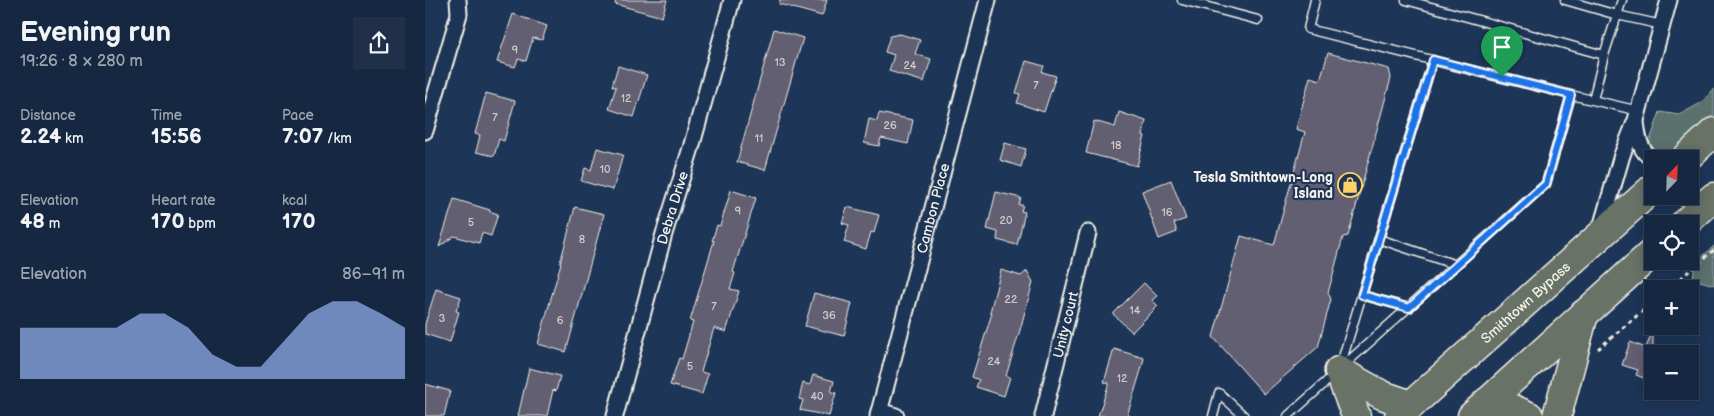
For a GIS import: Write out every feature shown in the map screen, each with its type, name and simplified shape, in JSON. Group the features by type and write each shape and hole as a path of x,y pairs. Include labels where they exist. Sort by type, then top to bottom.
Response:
{"highway":[{"path":"1695,150 1714,132"},
{"name":"Smithtown Bypass","path":"1405,411 1644,196"},
{"path":"1694,215 1714,197"},
{"path":"1699,219 1714,210"},
{"path":"1479,409 1644,260"},
{"path":"1557,416 1584,314"},
{"path":"1339,371 1382,395 1405,411"},
{"path":"1339,371 1356,416"},
{"path":"1479,409 1513,409 1529,416"}],"street":[{"path":"425,132 459,14 458,0"},
{"name":"Debra Drive","path":"615,416 664,234 691,148 732,0"},
{"name":"Cambon Place","path":"878,414 988,0"},
{"path":"1598,237 1622,155 1638,116 1669,0"},
{"path":"1638,116 1640,146 1644,151"},
{"name":"Unity court","path":"1043,416 1088,233"},
{"path":"878,414 896,416"}],"lane":[{"path":"1182,0 1259,20"},
{"path":"1315,0 1308,29 1593,100 1638,116"},
{"path":"1407,0 1604,55"},
{"path":"1565,0 1617,15 1662,25"},
{"path":"1593,100 1604,55 1621,0"},
{"path":"1339,371 1433,60"},
{"path":"1288,416 1546,184 1571,95"},
{"path":"1379,239 1456,266"},
{"path":"1362,295 1409,308"},
{"path":"1213,416 1219,393 1244,416"}],"path":[{"path":"1679,280 1714,250"},
{"path":"1596,351 1644,310"}],"green space":[{"path":"1714,89 1714,122 1684,150 1650,150 1648,146 1660,112 1679,115 1699,104"},
{"path":"1714,246 1714,285 1693,279 1694,270 1699,270 1699,259"}],"building":[{"path":"616,0 667,0 662,17 615,4"},
{"path":"780,0 827,0 822,16 779,4"},
{"path":"513,14 547,26 542,40 533,38 526,61 518,59 515,67 497,62"},
{"path":"774,29 803,38 765,170 737,162"},
{"path":"900,34 920,40 915,54 931,59 924,82 889,71 894,55 885,52 890,36"},
{"path":"1328,53 1389,69 1391,78 1348,236 1343,237 1328,293 1331,299 1318,347 1264,394 1213,337 1241,236 1274,245 1305,132 1296,129 1310,77 1320,80"},
{"path":"1026,61 1044,66 1042,72 1056,76 1044,112 1017,103 1020,94 1016,93"},
{"path":"618,66 647,75 634,117 609,109 616,87 612,86"},
{"path":"486,93 515,101 504,141 499,139 494,156 476,152 480,135 475,134"},
{"path":"1119,112 1146,121 1143,135 1145,136 1137,166 1086,153 1094,121 1115,127"},
{"path":"879,113 913,120 908,144 881,138 879,146 864,143 869,119 877,121"},
{"path":"1005,143 1026,149 1021,167 1000,160"},
{"path":"597,148 623,155 613,190 581,181 585,168 591,170"},
{"path":"1171,180 1186,219 1174,223 1177,232 1159,239 1142,191"},
{"path":"731,190 756,198 733,272 735,273 730,289 739,291 726,332 714,328 701,372 708,374 702,394 670,385 679,358 682,359 693,322 690,321 714,241 712,241 717,225 720,226"},
{"path":"996,192 1021,198 1019,205 1023,205 1021,211 1025,212 1017,245 997,240 998,232 987,229"},
{"path":"454,199 498,214 491,236 482,233 479,243 454,236 439,247"},
{"path":"575,207 604,214 566,352 538,344"},
{"path":"847,207 879,215 874,233 871,232 866,249 844,242 849,225 842,223"},
{"path":"1001,270 1021,276 1027,271 1033,282 1006,376 1010,377 1004,396 976,387 979,380 972,377 992,313 990,312"},
{"path":"1144,283 1157,296 1152,300 1158,306 1132,332 1113,314"},
{"path":"436,289 461,297 456,311 459,312 450,342 425,334 425,324"},
{"path":"814,293 852,303 844,336 805,326"},
{"path":"1651,335 1653,335 1653,345 1647,345"},
{"path":"1630,342 1644,347 1644,378 1636,375 1638,370 1622,365"},
{"path":"1114,349 1144,358 1142,367 1127,416 1098,416 1109,383 1104,382"},
{"path":"529,368 560,376 556,391 553,390 547,416 518,416"},
{"path":"813,375 834,381 831,392 836,393 829,416 800,410 803,400 799,399 803,383 810,385"},
{"path":"425,384 450,391 444,416 425,416"}],"place":[{"name":"Tesla Smithtown-Long Island","path":"1350,185"}],"route":[{"path":"1433,60 1502,77 1571,95 1546,184 1409,308 1362,295 1433,60"}]}
